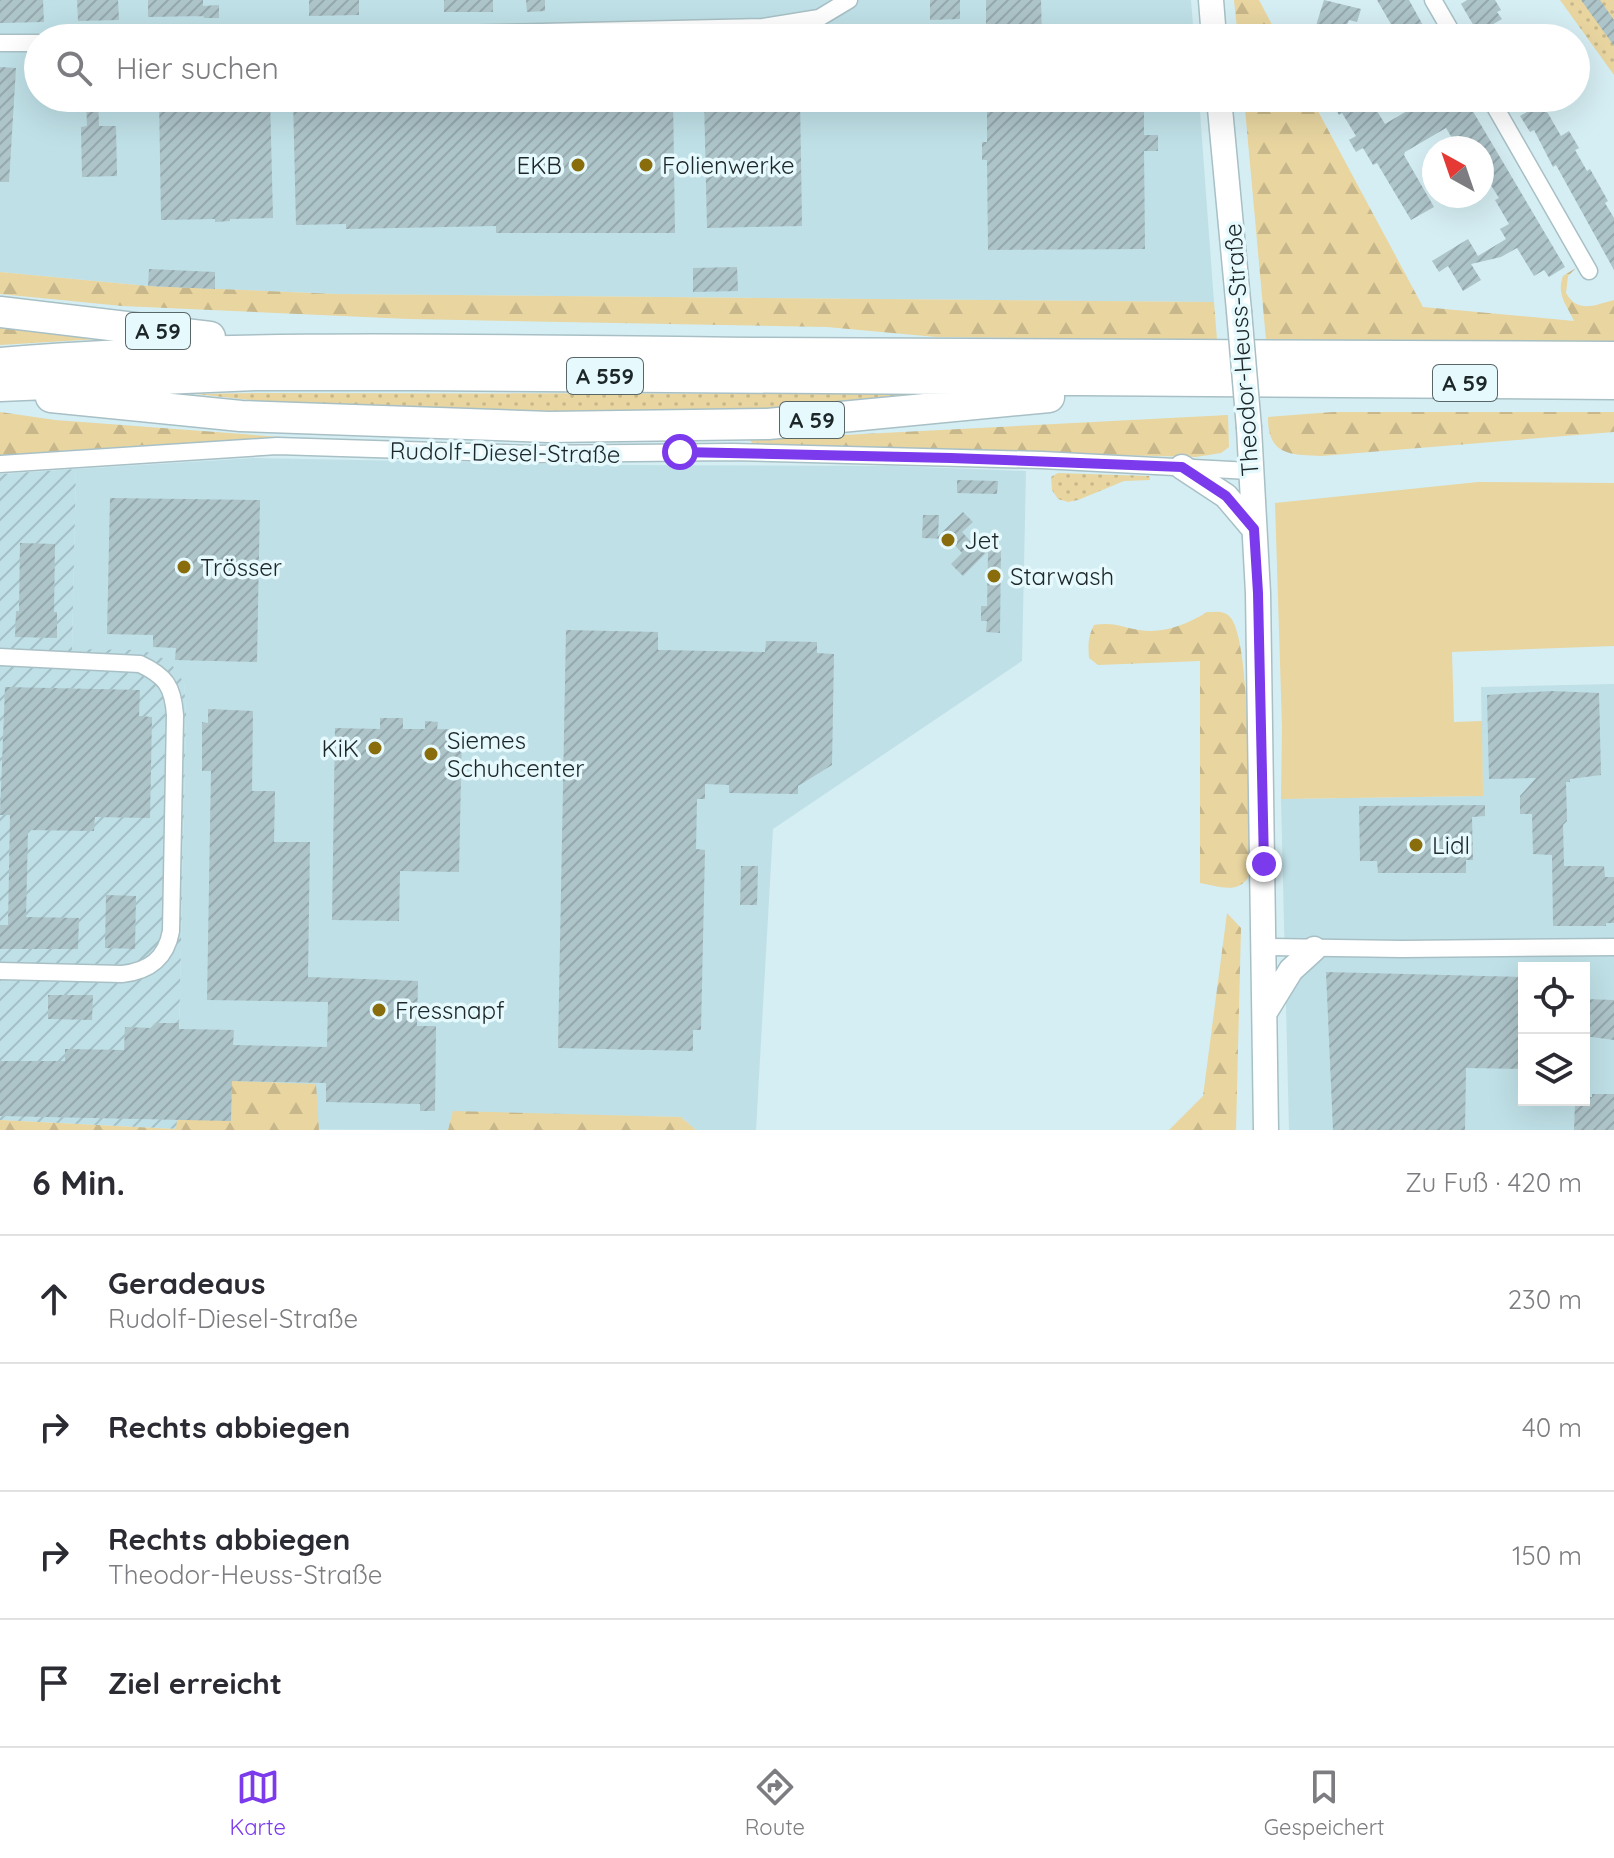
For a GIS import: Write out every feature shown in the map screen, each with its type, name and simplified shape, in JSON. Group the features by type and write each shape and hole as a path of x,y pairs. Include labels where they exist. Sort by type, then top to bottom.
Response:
{"highway":[{"name":"A 59","path":"0,312 316,350 1614,357"},
{"path":"0,363 146,354 316,350"},
{"name":"A 559","path":"0,388 255,375 1210,382"},
{"name":"A 59","path":"0,388 241,416 549,427 768,424 1210,382 1614,384"}],"main road":[{"path":"1211,0 1213,24"},
{"name":"Theodor-Heuss-Straße","path":"1220,112 1249,428 1258,593 1266,1130"},
{"path":"1182,467 1226,496 1254,529"},
{"path":"1266,1012 1291,970 1314,949"}],"street":[{"path":"792,24 819,18 849,0"},
{"path":"1433,0 1447,24"},
{"path":"0,43 24,43"},
{"path":"1498,112 1589,271"},
{"name":"Rudolf-Diesel-Straße","path":"0,464 277,446 533,454 732,452 1250,471"},
{"path":"0,657 140,664 157,672 169,685 175,715 169,947 149,968 122,974 0,971"},
{"path":"1264,947 1614,947"}],"shaded area":[{"path":"0,0 1191,0 1193,24 24,24 24,112 1200,112 1214,302 336,294 148,286 0,272"},
{"path":"254,458 605,465 895,466 1026,471 1022,661 773,829 756,1130 696,1130 681,1117 453,1112 448,1130 177,1129 186,713 184,683 72,649 76,469"},
{"path":"76,469 72,649 140,650 154,654 170,662 184,683 186,713 177,1129 0,1120 0,474"},
{"path":"1614,684 1614,1130 1289,1130 1281,799 1483,796 1481,687"}],"green space":[{"path":"1234,0 1259,0 1272,24 1237,24"},
{"path":"1560,0 1614,0 1614,75 1590,42 1590,24 1577,24"},
{"path":"1245,112 1319,112 1423,307 1574,321 1563,300 1561,283 1563,276 1576,268 1568,276 1566,293 1571,300 1581,306 1594,306 1614,300 1614,343 1266,340"},
{"path":"0,272 148,286 336,294 1214,302 1217,340 936,337 827,327 409,319 122,306 0,294"},
{"path":"0,323 131,337 0,345"},
{"path":"195,394 929,394 929,400 760,410 541,412 250,406 251,400"},
{"path":"0,412 55,420 281,437 0,455"},
{"path":"1333,412 1614,412 1614,432 1321,456 1290,453 1276,446 1272,439 1268,417"},
{"path":"1228,415 1229,447 1221,453 1196,457 754,446 750,440"},
{"path":"1058,473 1149,476 1150,480 1124,481 1068,502 1058,499 1052,490 1051,477"},
{"path":"1478,482 1614,483 1614,646 1452,652 1454,722 1482,721 1483,796 1281,799 1282,727 1275,503"},
{"path":"1207,612 1222,612 1230,617 1243,662 1248,740 1249,876 1245,882 1234,887 1200,883 1200,661 1098,665 1089,658 1089,641 1094,625 1113,624 1157,631 1183,624"},
{"path":"1227,913 1241,928 1236,1130 1169,1130 1203,1096"},
{"path":"232,1081 316,1084 319,1130 0,1130 0,1120 176,1129 177,1120 230,1120"},
{"path":"453,1111 681,1117 696,1130 448,1130"}],"building":[{"path":"0,0 43,0 44,22 0,23"},
{"path":"77,0 118,0 119,20 78,21"},
{"path":"148,0 203,0 203,6 219,5 219,18 148,17"},
{"path":"309,0 359,0 359,15 309,16"},
{"path":"444,0 493,0 493,12 444,12"},
{"path":"526,0 545,0 545,11 527,12"},
{"path":"930,0 960,0 960,19 930,20"},
{"path":"986,0 1041,0 1042,24 986,24"},
{"path":"1324,0 1361,9 1357,22 1316,24"},
{"path":"1377,0 1409,0 1422,24 1391,24"},
{"path":"1467,0 1495,0 1502,19 1493,24 1473,24 1461,4"},
{"path":"1581,0 1600,0 1614,20 1614,46"},
{"path":"0,67 16,68 9,182 0,182"},
{"path":"86,112 98,112 99,126 116,126 117,176 82,177 81,127 87,126"},
{"path":"159,112 270,112 273,218 215,222 215,219 161,220"},
{"path":"293,112 673,112 675,233 496,233 496,226 346,229 346,224 296,225"},
{"path":"704,112 800,112 802,226 707,228"},
{"path":"987,112 1144,112 1144,135 1158,135 1158,151 1144,151 1145,249 988,250 987,160 982,160 982,142 987,142"},
{"path":"1337,112 1378,112 1385,124 1405,112 1473,112 1487,136 1451,136 1446,128 1432,136 1422,136 1422,142 1405,152 1422,186 1422,208 1432,208 1411,220 1377,163 1373,165 1363,148 1356,152 1349,140 1356,136 1342,113 1339,115"},
{"path":"1527,112 1547,112 1561,136 1569,131 1579,148 1575,150 1587,171 1590,169 1614,218 1614,270 1556,165 1553,167 1534,130 1530,132 1520,116"},
{"path":"1494,147 1565,267 1549,277 1544,270 1534,276 1517,248 1501,257 1471,264 1481,280 1463,291 1448,266 1439,272 1432,261 1468,239 1478,256 1506,239 1500,229 1509,224 1495,200 1499,198 1494,190"},
{"path":"737,267 738,291 693,292 693,268"},
{"path":"149,269 215,272 215,289 148,286"},
{"path":"957,480 998,481 997,494 957,493"},
{"name":"Trösser","path":"110,498 260,500 257,662 175,660 176,648 153,647 153,635 107,634"},
{"path":"963,512 973,522 962,532 974,545 1001,546 1000,633 986,632 987,621 981,621 981,606 987,606 988,551 963,576 951,564 962,553 949,539 922,538 923,515 939,515 938,536"},
{"path":"20,543 55,544 54,612 57,612 57,638 15,637 16,611 19,611"},
{"path":"566,630 658,632 658,650 765,652 766,641 817,642 817,653 834,654 832,765 798,786 798,794 729,793 729,785 705,784 705,799 697,799 696,849 705,850 701,1030 693,1030 693,1051 558,1048"},
{"path":"5,687 140,690 139,716 152,717 150,818 95,817 94,831 28,830 26,917 79,918 78,949 0,949 0,925 8,925 10,815 0,815"},
{"path":"1551,691 1599,693 1601,775 1566,782 1564,866 1604,866 1605,877 1614,877 1614,923 1606,923 1606,926 1553,926 1552,855 1533,854 1532,814 1520,814 1520,796 1536,778 1489,779 1487,695"},
{"path":"208,709 253,711 252,791 275,791 274,842 310,842 308,977 418,981 417,1026 436,1026 435,1111 420,1111 420,1104 326,1102 326,1083 232,1081 231,1121 0,1116 0,1061 65,1061 65,1049 124,1050 125,1027 151,1028 155,1023 179,1023 179,1029 234,1030 233,1045 327,1047 328,1002 207,1000 211,771 202,771 202,722 208,723"},
{"path":"380,718 403,718 403,729 425,729 425,721 438,722 437,729 462,730 459,872 400,871 399,921 332,920 335,728 380,729"},
{"name":"Lidl","path":"1485,805 1485,816 1472,817 1473,860 1466,860 1466,873 1378,873 1377,861 1360,861 1359,806"},
{"path":"741,866 758,866 757,905 740,905"},
{"path":"106,895 136,896 135,949 105,948"},
{"path":"1326,972 1518,977 1518,1069 1466,1068 1465,1130 1333,1130"},
{"path":"48,995 93,995 92,1020 48,1019"},
{"path":"1590,999 1614,1000 1614,1040 1590,1037"},
{"path":"1592,1094 1614,1094 1614,1130 1574,1130 1575,1106 1590,1106"}],"place":[{"name":"EKB","path":"578,165"},
{"name":"Folienwerke","path":"646,165"},
{"name":"Jet","path":"948,540"},
{"name":"Trösser","path":"184,567"},
{"name":"Starwash","path":"994,576"},
{"name":"KiK","path":"375,748"},
{"name":"Siemes Schuhcenter","path":"431,754"},
{"name":"Lidl","path":"1416,845"},
{"name":"Fressnapf","path":"379,1010"}],"route":[{"path":"680,452 1042,460 1182,467 1226,496 1254,529 1264,864"}]}
